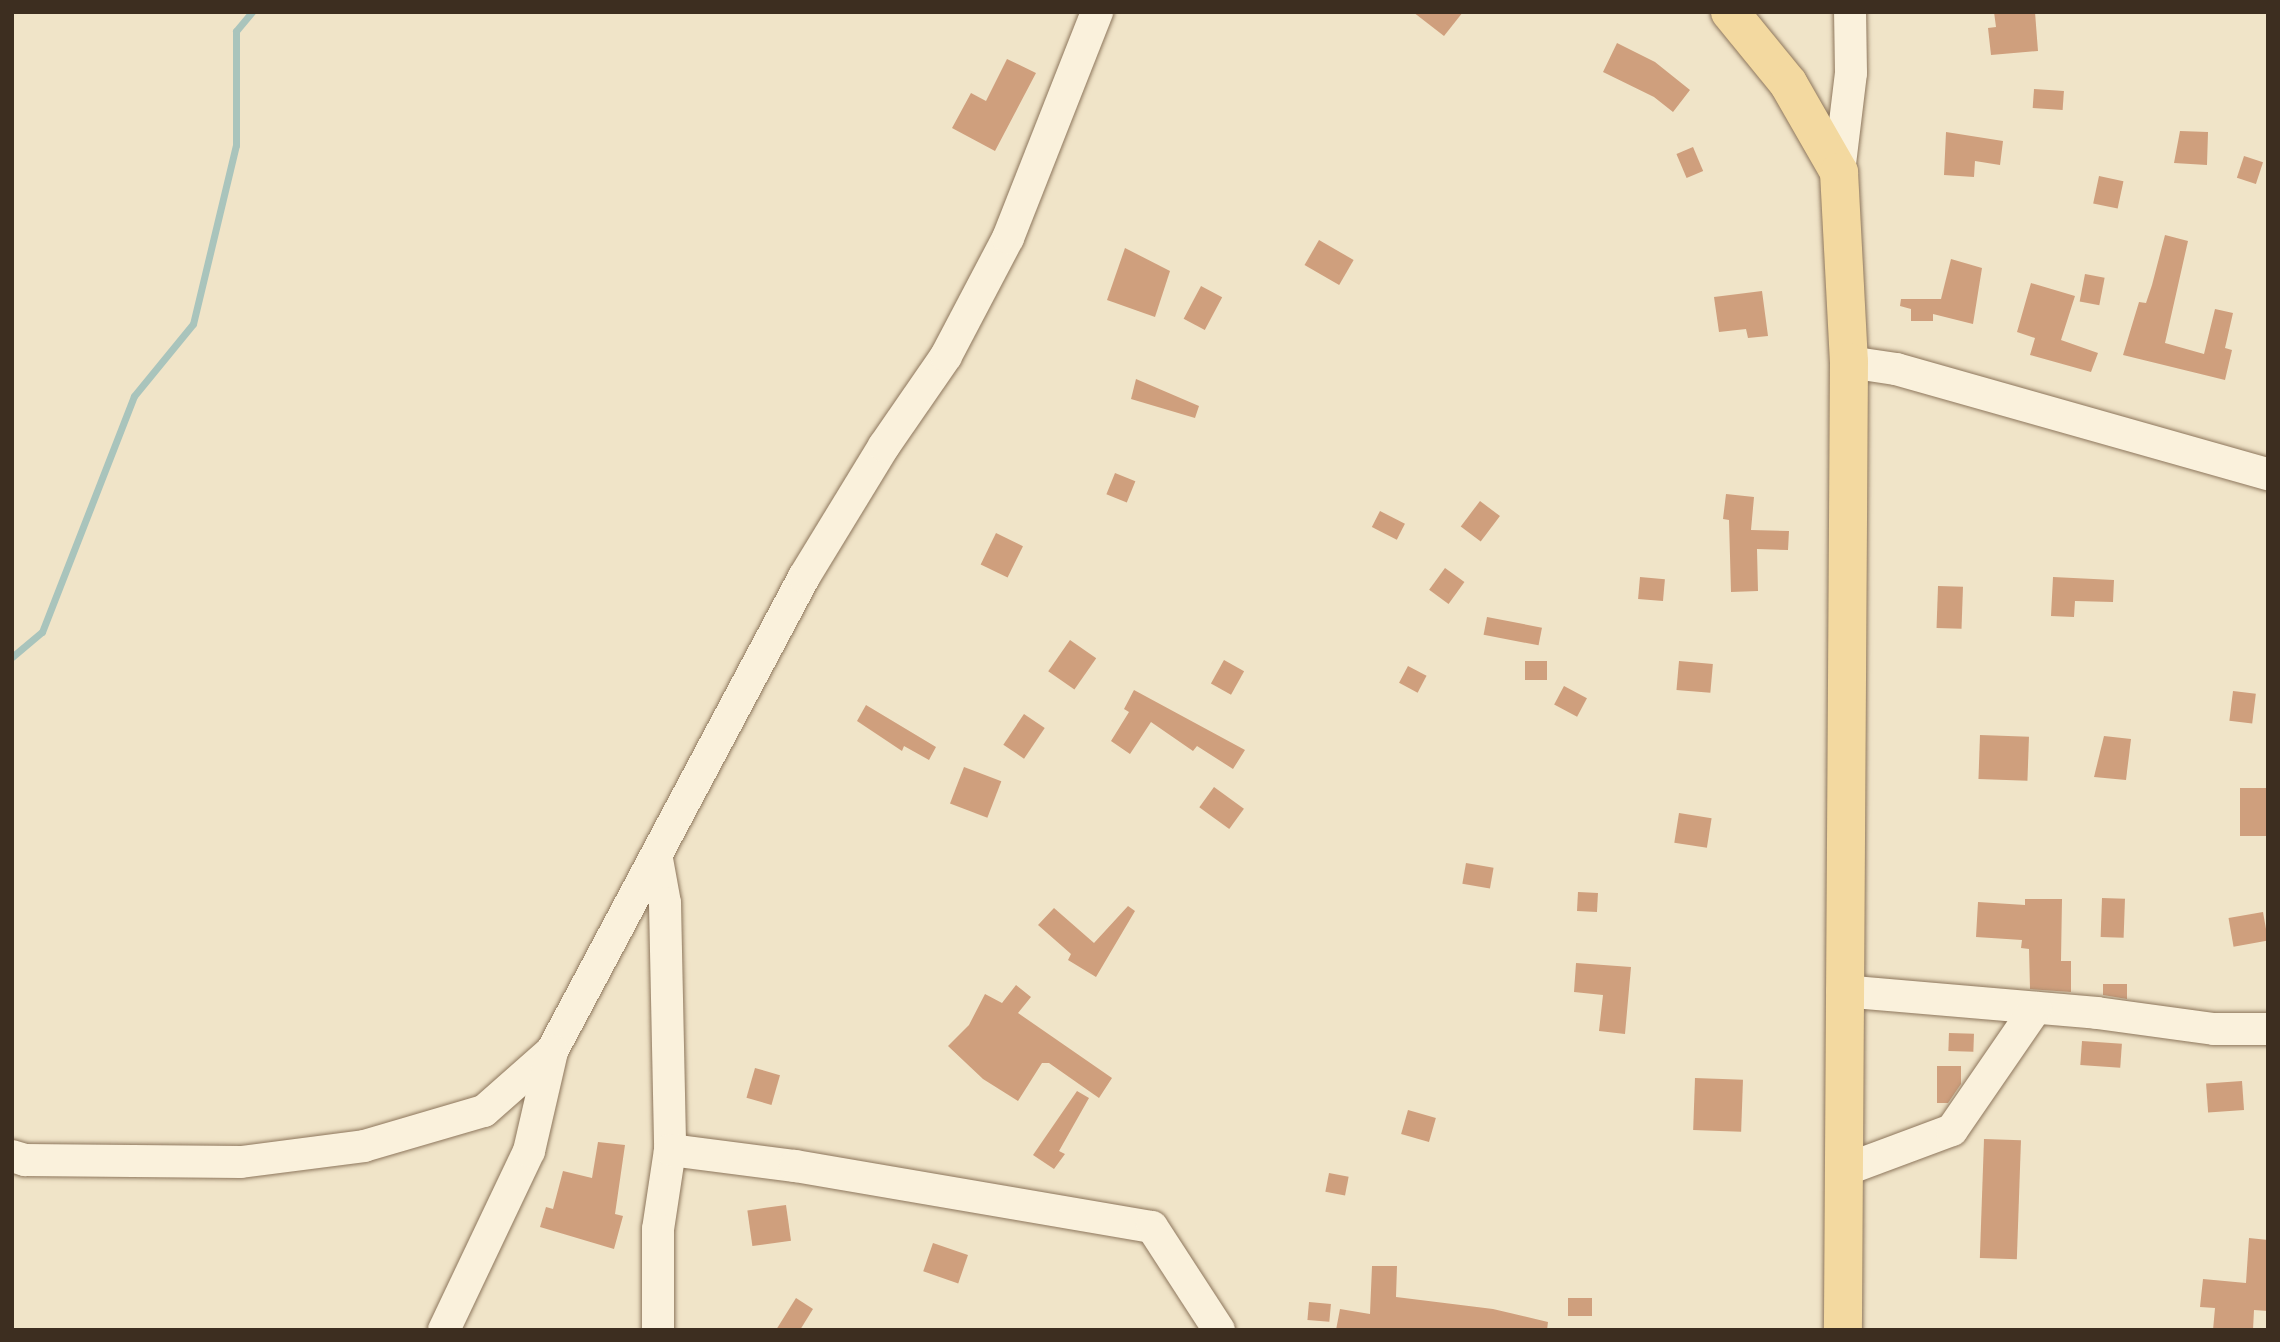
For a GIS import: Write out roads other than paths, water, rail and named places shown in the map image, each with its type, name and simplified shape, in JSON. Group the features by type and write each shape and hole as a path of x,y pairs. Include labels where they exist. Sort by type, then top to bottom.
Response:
{"main road":[{"path":"1730,12 1788,83 1839,172 1849,362 1842,991 1845,1170 1843,1330"}],"street":[{"path":"443,1330 529,1151 552,1051 657,859 804,577 884,446 946,356 1008,239 1097,12"},
{"path":"1839,172 1851,73 1850,12"},
{"path":"1849,362 1896,369 2268,474"},
{"path":"657,859 666,902 670,1150 658,1229 658,1330"},
{"path":"1842,991 2036,1008 2214,1029 2268,1029"},
{"path":"1845,1170 1952,1130 2036,1008"},
{"path":"12,1156 242,1162 364,1146 484,1111 552,1051"},
{"path":"670,1150 795,1166 1152,1227 1219,1330"}],"waterway":[{"path":"12,657 42,632 134,396 193,324 236,145 236,31 252,12"}]}
